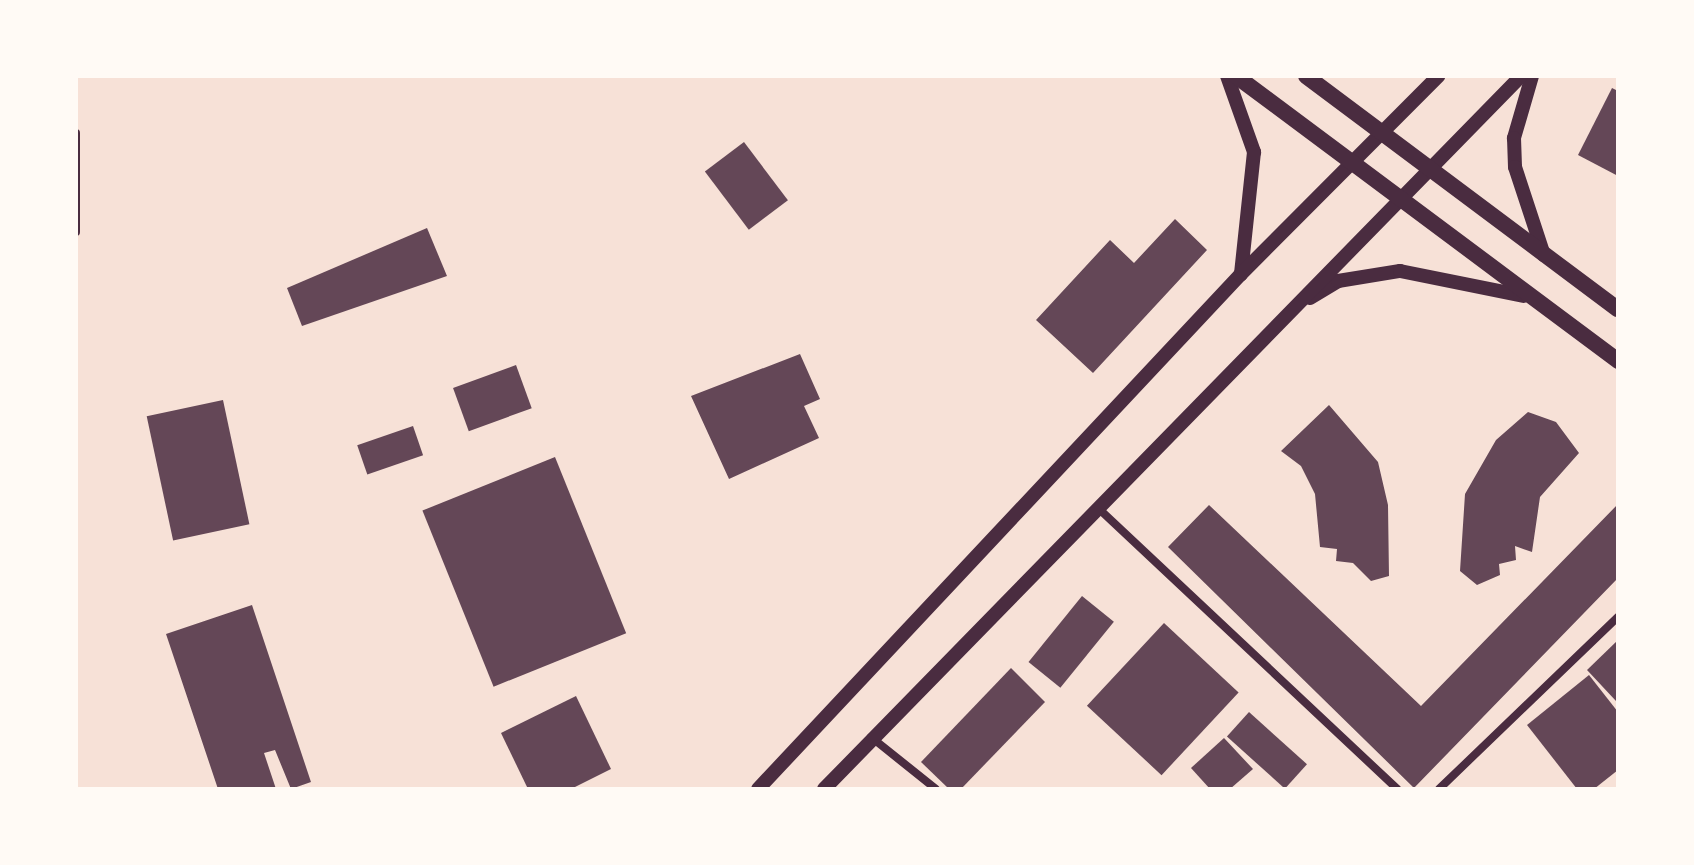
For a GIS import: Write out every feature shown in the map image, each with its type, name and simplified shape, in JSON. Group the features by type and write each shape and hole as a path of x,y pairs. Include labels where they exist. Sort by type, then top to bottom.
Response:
{"main road":[{"path":"1236,76 1524,296 1618,361"},
{"path":"1306,76 1618,309"}],"street":[{"path":"1227,76 1254,152 1240,275"},
{"path":"758,789 1240,275 1438,76"},
{"path":"824,789 1096,506 1521,76"},
{"path":"1532,76 1514,138 1515,167 1544,256"},
{"path":"76,133 76,232"},
{"path":"1292,308 1338,281 1400,271 1524,296"},
{"path":"1096,506 1397,789"},
{"path":"1439,789 1618,617"},
{"path":"871,737 936,789"}],"building":[{"path":"1612,88 1618,91 1618,176 1578,155"},
{"path":"744,142 788,200 749,230 705,171"},
{"path":"1175,219 1207,250 1093,373 1036,320 1110,240 1134,263"},
{"path":"427,228 447,276 302,326 287,288"},
{"path":"800,354 820,399 804,406 819,438 729,479 691,396"},
{"path":"516,365 532,408 469,431 453,388"},
{"path":"223,400 249,524 173,540 147,416"},
{"path":"1329,405 1378,462 1388,505 1389,576 1371,581 1353,563 1336,561 1337,549 1320,547 1315,494 1301,466 1281,451"},
{"path":"1528,412 1556,422 1579,453 1540,497 1532,552 1515,546 1516,560 1499,564 1500,575 1477,585 1460,571 1465,494 1496,440"},
{"path":"413,426 423,455 367,475 357,445"},
{"path":"555,457 626,633 494,687 422,511"},
{"path":"1618,504 1618,578 1414,788 1168,547 1209,505 1421,706"},
{"path":"1082,596 1114,622 1060,688 1029,662"},
{"path":"252,605 311,782 291,789 275,750 264,753 276,789 218,789 166,634"},
{"path":"1164,623 1239,693 1162,775 1087,706"},
{"path":"1618,640 1618,700 1616,701 1587,670"},
{"path":"1011,668 1045,702 961,789 949,789 921,762"},
{"path":"1589,675 1618,712 1618,770 1594,789 1577,789 1527,725"},
{"path":"576,696 611,769 571,789 528,789 501,733"},
{"path":"1249,712 1307,764 1285,789 1227,737"},
{"path":"1224,738 1253,769 1230,789 1210,789 1191,768"}]}
